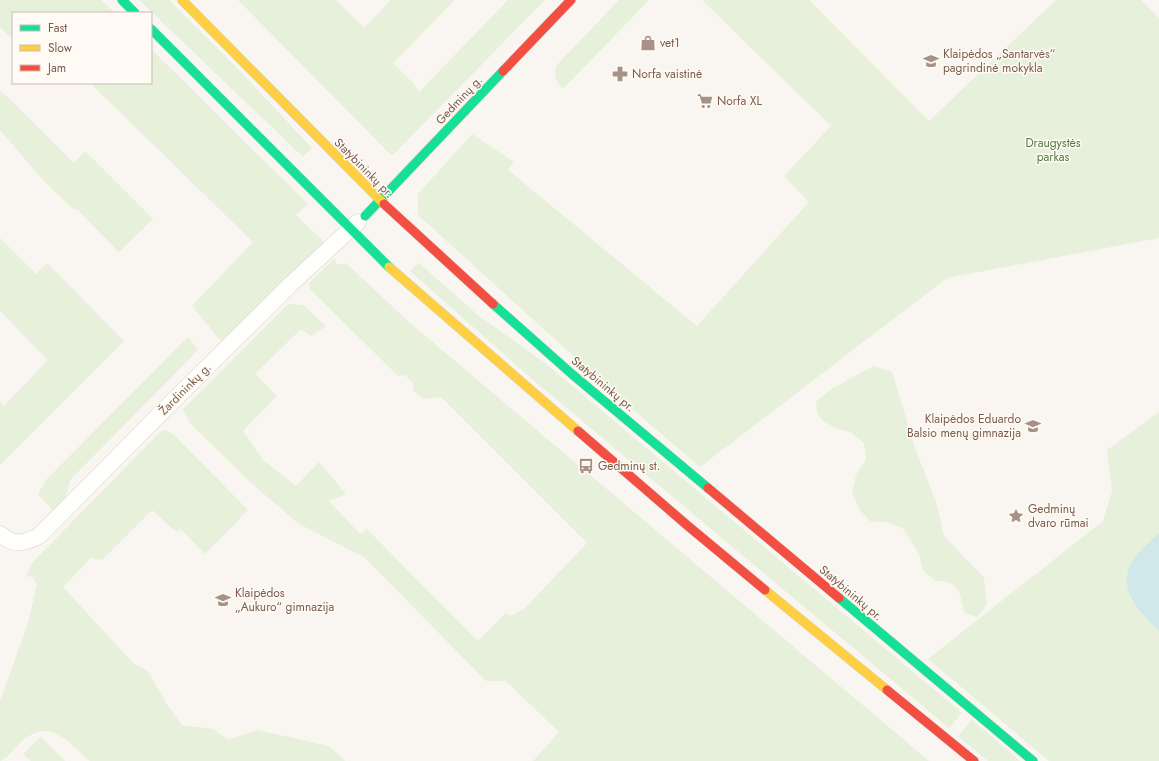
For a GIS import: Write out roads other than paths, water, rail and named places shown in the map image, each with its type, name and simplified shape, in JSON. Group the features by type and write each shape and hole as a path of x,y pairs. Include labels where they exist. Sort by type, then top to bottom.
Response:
{"main road":[{"path":"122,0 134,12"},
{"name":"Statybininkų pr.","path":"182,0 380,201 422,241 573,375 1033,761"},
{"name":"Gedminų g.","path":"365,216 570,0"},
{"path":"152,30 386,265 688,526 974,761"}],"street":[{"name":"Žardininkų g.","path":"0,534 10,542 21,543 39,536 162,411 365,216"}],"water":[{"path":"1159,534 1159,631 1136,605 1129,593 1127,582 1128,570 1134,559 1144,547"}],"place":[{"name":"vet1","path":"648,43"},
{"name":"Klaipėdos „Santarvės“ pagrindinė mokykla","path":"931,61"},
{"name":"Norfa vaistinė","path":"620,74"},
{"name":"Norfa XL","path":"705,101"},
{"name":"Klaipėdos Eduardo Balsio menų gimnazija","path":"1033,426"},
{"name":"Gedminų st.","path":"586,466"},
{"name":"Gedminų dvaro rūmai","path":"1016,516"},
{"name":"Klaipėdos „Aukuro“ gimnazija","path":"223,600"}],"park label":[{"name":"Draugystės parkas","path":"1053,150"}]}
